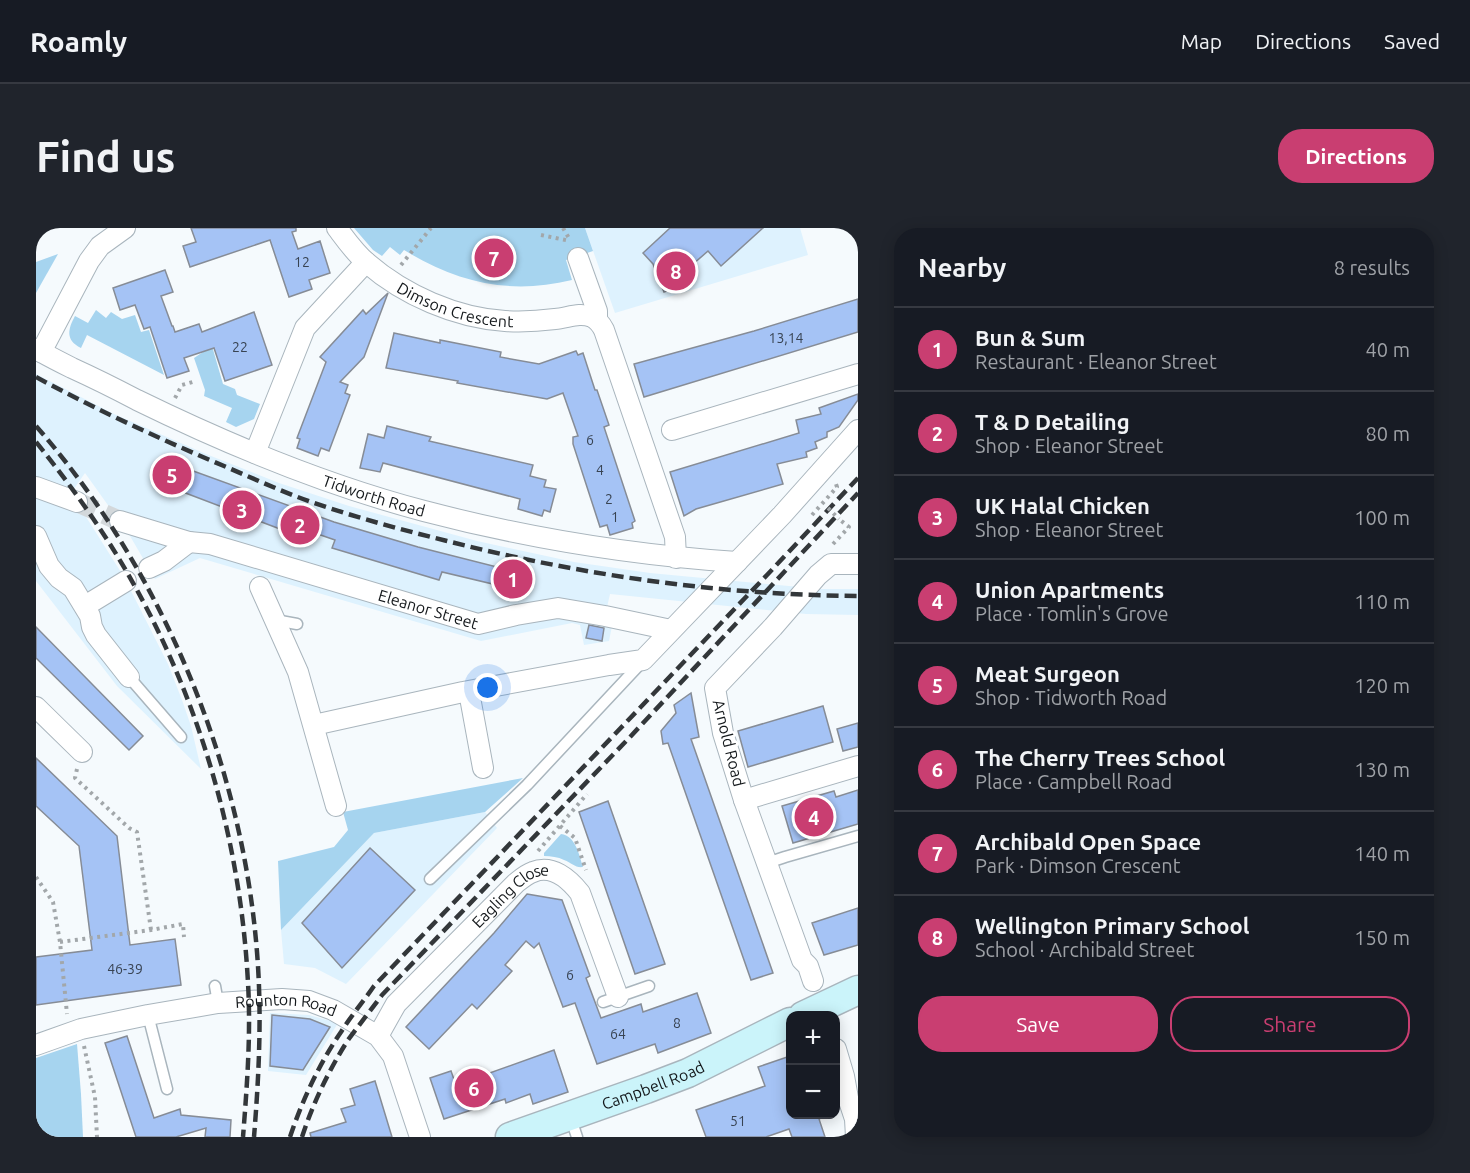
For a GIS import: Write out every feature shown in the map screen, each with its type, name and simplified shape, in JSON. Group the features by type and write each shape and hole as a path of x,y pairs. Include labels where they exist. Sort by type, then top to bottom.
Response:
{"street":[{"path":"39,351 89,261 100,246 125,228"},
{"name":"Dimson Crescent","path":"337,228 366,262 388,279 444,308 482,318 522,322 560,319 574,315 590,316 597,320"},
{"path":"575,249 597,311 597,320 604,330 675,537 676,558"},
{"path":"255,453 305,328 366,262"},
{"name":"Tidworth Road","path":"39,351 167,414 255,453 423,511 522,534 676,558 737,562"},
{"path":"672,430 858,374"},
{"path":"314,726 469,692 643,660 858,430"},
{"path":"37,492 77,501"},
{"name":"Eleanor Street","path":"120,521 189,542 210,544 478,624 558,608 671,630"},
{"path":"36,536 49,566 73,588 90,616 96,635 129,677"},
{"path":"149,568 164,561 189,542"},
{"name":"Arnold Road","path":"812,1001 808,966 802,960 744,800 723,733 715,688 773,627 818,574 831,564 858,564"},
{"path":"85,606 126,581"},
{"path":"260,586 298,672 336,806"},
{"path":"469,692 483,768"},
{"path":"36,707 82,752"},
{"path":"744,800 858,766"},
{"name":"Eagling Close","path":"378,1036 396,1005 516,883 535,871 550,870 564,876 580,893 610,999"},
{"path":"812,1001 858,990"},
{"name":"Rounton Road","path":"36,1045 75,1031 148,1015 217,994 309,1001 333,1010 378,1036 393,1056 420,1137"},
{"name":"Campbell Road","path":"510,1137 566,1125 688,1072 786,1024"},
{"path":"840,1062 855,1119 856,1137"}],"lane":[{"path":"275,620 297,624"},
{"path":"430,879 527,785 643,660"},
{"path":"129,677 181,737"},
{"path":"766,863 858,836"},
{"name":"Eagling Close","path":"610,999 649,986"},
{"path":"148,1015 167,1089"}],"path":[{"path":"388,279 431,228"},
{"path":"541,235 575,249"},
{"path":"167,414 182,385 196,381"},
{"path":"826,499 837,487"},
{"path":"822,503 849,527 830,547"},
{"path":"75,778 129,828 137,832 150,930"},
{"path":"536,860 536,853 586,794"},
{"path":"560,826 574,838 586,870"},
{"path":"36,877 53,902 75,1031 95,1096 97,1137"},
{"path":"60,942 183,924 184,937"}],"shaded area":[{"path":"354,228 585,228 593,251 566,260 572,280 527,286 506,286 485,283 444,271 404,250 400,255 390,247 382,256 373,250"},
{"path":"585,228 800,228 808,255 615,313"},
{"path":"58,254 36,293 36,262"},
{"path":"96,310 106,318 111,312 122,319 135,315 141,332 149,330 164,375 87,335 81,348 76,345 69,334 75,316 88,323"},
{"path":"212,346 223,384 235,389 237,395 260,404 254,419 236,427 226,422 232,408 204,396 205,390 194,358"},
{"path":"36,374 114,414 206,454 279,483 349,506 477,541 574,562 650,573 821,589 858,589 858,615 806,614 610,594 605,616 612,626 609,641 584,645 580,625 572,623 481,641 200,558 155,579 130,536 85,473 71,493 124,577 168,664 191,726 201,769 117,686 36,581"},
{"path":"523,778 485,812 374,833 281,930 278,861 334,847 348,830 343,812"},
{"path":"485,812 497,828 346,984 315,968 284,964 281,930 374,833"},
{"path":"561,834 573,842 583,867 557,857 544,856 544,853"},
{"path":"270,1013 309,1015 338,1023 306,1075 268,1071"},
{"path":"77,1044 83,1137 36,1137 36,1058"}],"building":[{"path":"191,228 296,228 296,231 292,232 298,249 320,241 330,273 309,280 312,289 289,297 270,240 190,267 183,246 196,242"},
{"path":"670,228 763,228 721,266 708,251 684,272 688,283 664,292 653,264 643,253"},
{"path":"165,270 173,292 161,296 175,332 199,324 202,332 254,312 272,365 225,381 214,348 184,358 189,371 167,378 150,327 144,329 135,305 120,310 113,288"},
{"path":"388,293 364,357 340,382 348,385 345,393 350,395 329,451 321,448 318,456 297,448 300,439 297,438 326,362 320,357 363,310 366,314"},
{"path":"858,299 858,332 644,397 634,364"},
{"path":"394,333 440,343 440,340 501,352 500,357 539,364 576,351 578,355 583,353 609,425 604,427 635,521 632,523 633,528 610,535 607,525 600,527 573,444 573,437 578,436 563,393 547,399 386,368"},
{"path":"858,394 858,400 839,427 827,432 827,437 815,442 817,448 806,452 807,457 777,464 783,484 696,509 684,516 670,472 799,433 796,420 821,414 819,408"},
{"path":"387,426 431,437 429,441 533,465 530,476 546,480 544,487 556,489 550,512 544,510 542,516 518,509 520,499 383,463 380,472 360,468 368,434 384,438"},
{"path":"185,468 334,522 501,568 497,585 442,572 439,580 332,548 335,540 283,522 280,529 175,489"},
{"path":"589,625 604,628 602,641 586,638"},
{"path":"36,627 143,736 129,750 36,658"},
{"path":"691,693 699,737 691,739 773,973 751,980 668,743 663,744 661,731 676,713 674,705"},
{"path":"823,706 833,742 748,767 738,731"},
{"path":"858,723 858,747 843,751 837,729"},
{"path":"36,758 117,836 130,945 175,939 181,985 36,1005 36,957 92,950 79,846 36,806"},
{"path":"858,790 858,824 793,843 782,806 834,791 836,797"},
{"path":"608,801 665,964 635,974 579,812"},
{"path":"370,848 415,890 342,968 302,923"},
{"path":"527,894 562,900 590,976 586,978 601,1018 641,1004 643,1012 697,993 711,1033 658,1053 655,1044 597,1064 575,1003 563,1007 539,943 534,948 526,941 505,965 512,971 477,1009 472,1004 429,1049 406,1027 494,933"},
{"path":"858,908 858,945 824,955 812,923"},
{"path":"272,1015 310,1019 330,1027 303,1070 270,1066"},
{"path":"127,1036 154,1118 180,1109 181,1115 231,1120 230,1137 205,1137 206,1128 176,1137 136,1137 105,1043"},
{"path":"554,1050 568,1092 533,1104 530,1094 506,1103 505,1099 444,1119 430,1078 451,1071 456,1085"},
{"path":"786,1057 786,1119 819,1119 825,1137 792,1137 789,1129 766,1137 706,1137 696,1110 765,1086 758,1067"},
{"path":"375,1081 392,1137 311,1137 310,1133 346,1122 341,1109 355,1105 350,1089"}],"tunnel":[{"path":"77,502 120,521"}],"railway":[{"path":"36,377 152,435 283,491 339,511 411,532 548,564 651,581 754,592 858,596"},
{"path":"36,426 81,482 121,542 157,605 188,671 213,740 234,810 248,881 257,952 259,1044 254,1137"},
{"path":"36,442 91,516 138,592 187,698 206,753 235,867 243,925 249,1021 243,1137"},
{"path":"290,1137 325,1057 374,986 858,478"},
{"path":"302,1137 316,1099 334,1063 348,1040 382,995 630,737 858,493"}],"place":[{"name":"Archibald Open Space","path":"494,258"},
{"name":"Wellington Primary School","path":"676,271"},
{"name":"Meat Surgeon","path":"172,475"},
{"name":"UK Halal Chicken","path":"242,510"},
{"name":"T & D Detailing","path":"300,525"},
{"name":"Bun & Sum","path":"513,579"},
{"name":"Union Apartments","path":"814,817"},
{"name":"The Cherry Trees School","path":"474,1088"}]}
